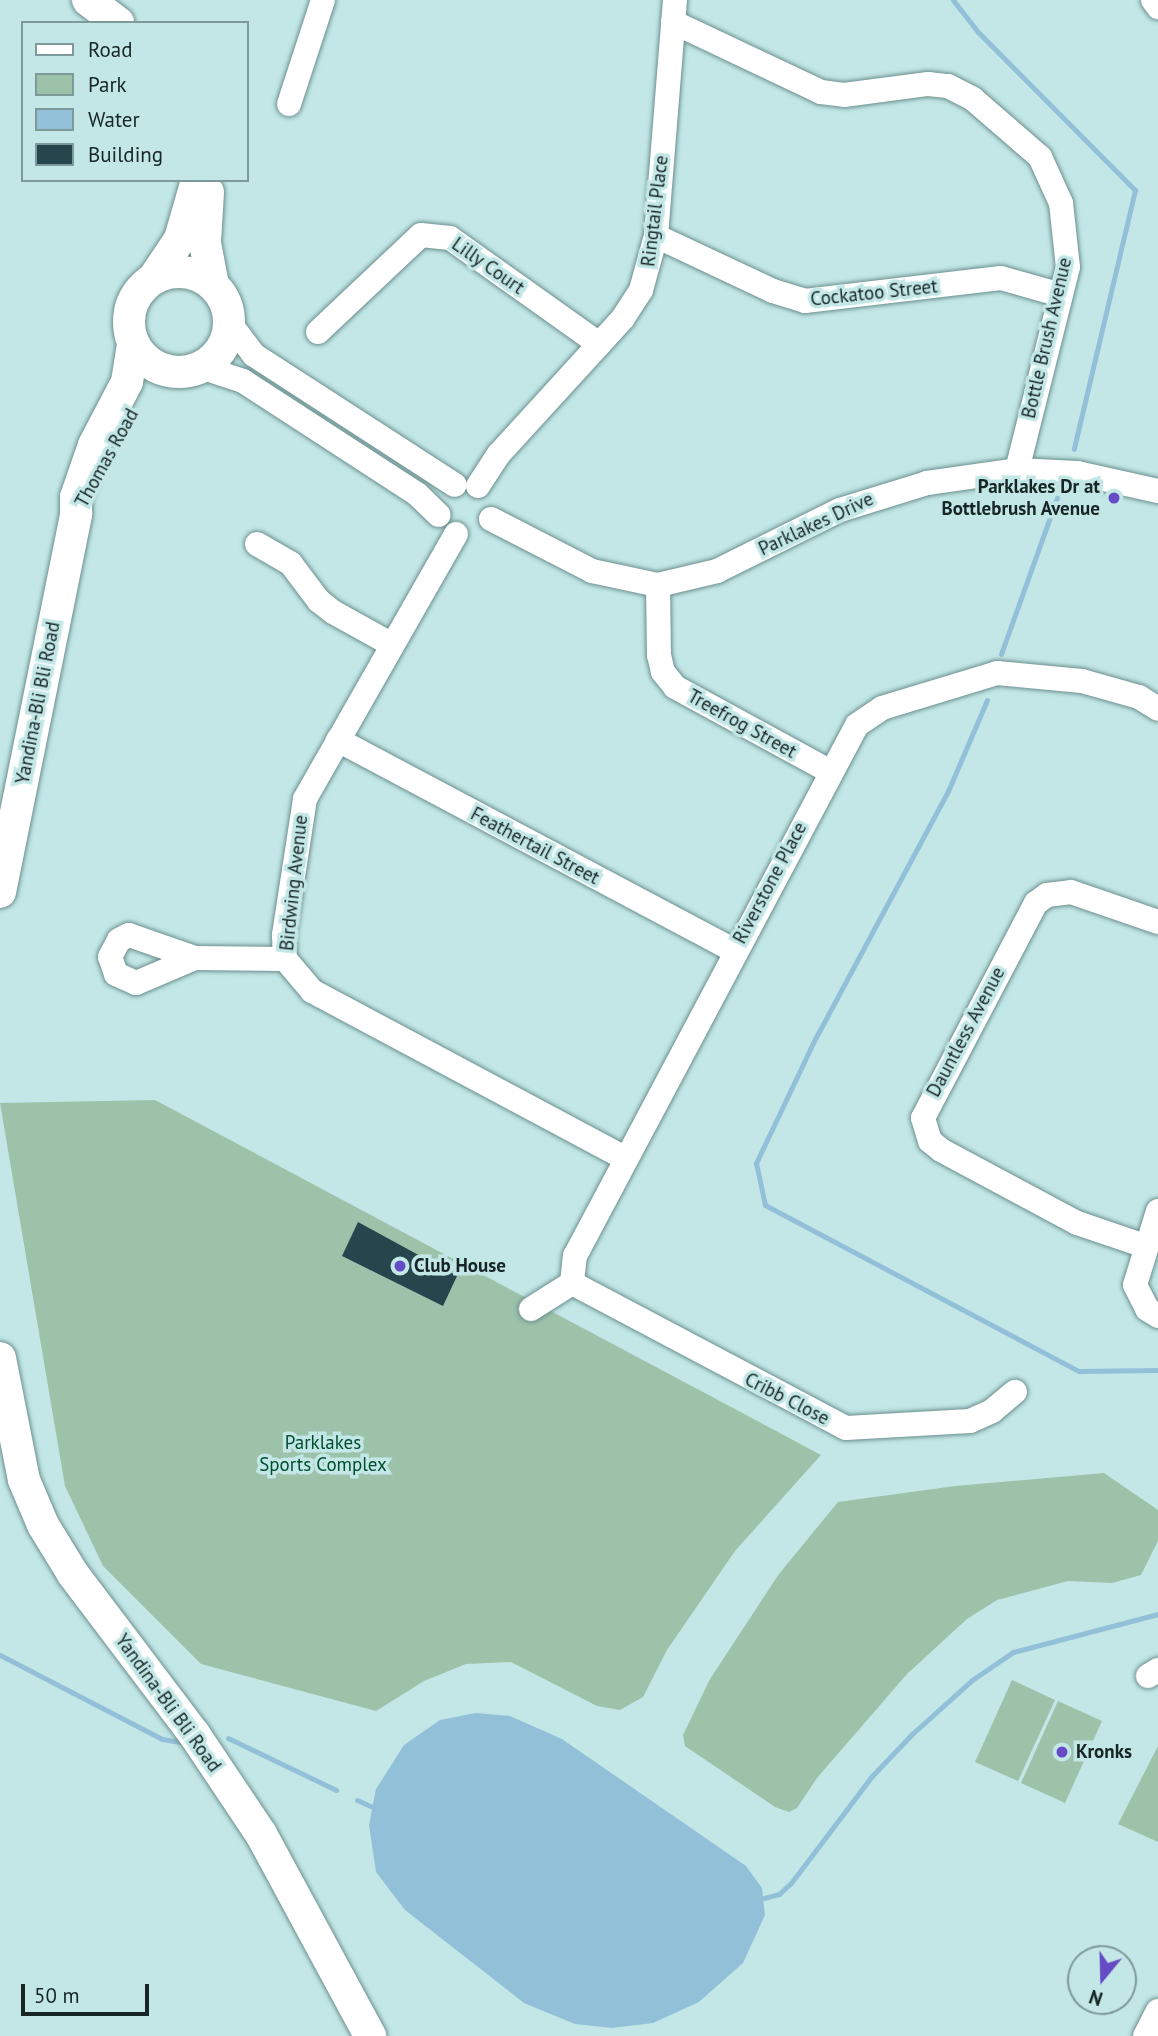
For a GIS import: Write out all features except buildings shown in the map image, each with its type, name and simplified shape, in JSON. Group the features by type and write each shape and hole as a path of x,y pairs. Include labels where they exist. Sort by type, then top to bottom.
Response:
{"main road":[{"path":"88,0 115,21"},
{"path":"196,182 180,239 131,307 134,344 155,366 193,369 222,348 229,322 227,308 213,285 206,256 206,182"},
{"path":"154,278 178,271 213,285"},
{"name":"Thomas Road","path":"76,514 76,497 87,461 127,382 134,344"},
{"name":"Thomas Road","path":"76,514 138,401 148,390 193,369"},
{"name":"Yandina-Bli Bli Road","path":"0,892 76,514"},
{"name":"Yandina-Bli Bli Road","path":"0,1359 24,1480 43,1525 73,1574 194,1734 261,1834 370,2036"}],"street":[{"path":"289,104 323,0"},
{"path":"1153,0 1158,7"},
{"name":"Ringtail Place","path":"466,486 599,344 641,290 656,236 674,11"},
{"name":"Bottle Brush Avenue","path":"674,11 821,92 844,95 939,83 973,99 1040,157 1056,185 1068,251 1061,295 1017,470"},
{"name":"Lilly Court","path":"318,332 422,235 450,238 599,344"},
{"name":"Cockatoo Street","path":"656,236 773,291 805,301 1001,278 1061,295"},
{"path":"193,369 243,381 416,494 439,514 456,534 477,533 491,519 489,499 254,355 229,322"},
{"name":"Parklakes Drive","path":"491,519 592,571 658,585 717,571 880,494 1017,470 1077,472 1158,491"},
{"path":"439,514 443,494 466,486"},
{"name":"Birdwing Avenue","path":"456,534 391,644 301,809 285,959 312,991 625,1158"},
{"path":"257,544 291,564 319,601 333,612 391,644"},
{"name":"Treefrog Street","path":"658,585 659,655 663,672 674,687 830,771"},
{"name":"Riverstone Place","path":"572,1283 575,1256 625,1158 849,734 867,715 997,673 1082,681 1139,697 1158,709"},
{"name":"Feathertail Street","path":"338,740 734,951"},
{"name":"Dauntless Avenue","path":"1145,1246 1077,1223 941,1150 930,1141 923,1118 1036,903 1046,895 1071,892 1158,922"},
{"path":"195,958 285,959"},
{"path":"1158,1210 1135,1285 1147,1309 1158,1315"},
{"path":"531,1308 572,1283"},
{"name":"Cribb Close","path":"572,1283 846,1428 970,1421 992,1411 1014,1392"},
{"path":"1145,2036 1158,2011"}],"green space":[{"name":"Parklakes Sports Complex","path":"155,1100 821,1455 735,1551 667,1650 643,1697 620,1710 597,1706 511,1662 466,1664 424,1681 376,1711 201,1664 103,1566 65,1486 0,1103"},
{"path":"1104,1473 1158,1510 1158,1541 1141,1575 1112,1583 1068,1581 997,1600 967,1619 907,1674 817,1778 797,1808 789,1812 775,1807 685,1746 683,1735 710,1679 779,1574 838,1502 955,1486"},
{"name":"Kronks","path":"1012,1680 1055,1700 1018,1781 975,1762"},
{"name":"Kronks","path":"1058,1701 1102,1721 1065,1803 1021,1783"},
{"path":"1158,1746 1158,1842 1118,1824"}],"water":[{"path":"476,1713 510,1716 562,1739 746,1866 762,1888 765,1915 743,1963 699,2002 653,2023 612,2028 575,2024 524,2003 405,1910 376,1872 369,1825 376,1789 404,1745 440,1720"}],"waterway":[{"path":"953,0 978,32 1135,190 1074,449"},
{"path":"1001,654 1057,498"},
{"path":"987,700 948,791 813,1043 756,1163 765,1205 1079,1371 1158,1370"},
{"path":"764,1898 779,1894 791,1883 872,1776 912,1734 972,1680 1013,1652 1158,1614"},
{"path":"0,1655 162,1739 181,1742"},
{"path":"228,1738 336,1790"},
{"path":"357,1800 373,1807"}],"place":[{"name":"Parklakes Dr at Bottlebrush Avenue","path":"1114,498"},
{"name":"Club House","path":"400,1266"},
{"name":"Kronks","path":"1062,1752"}]}
